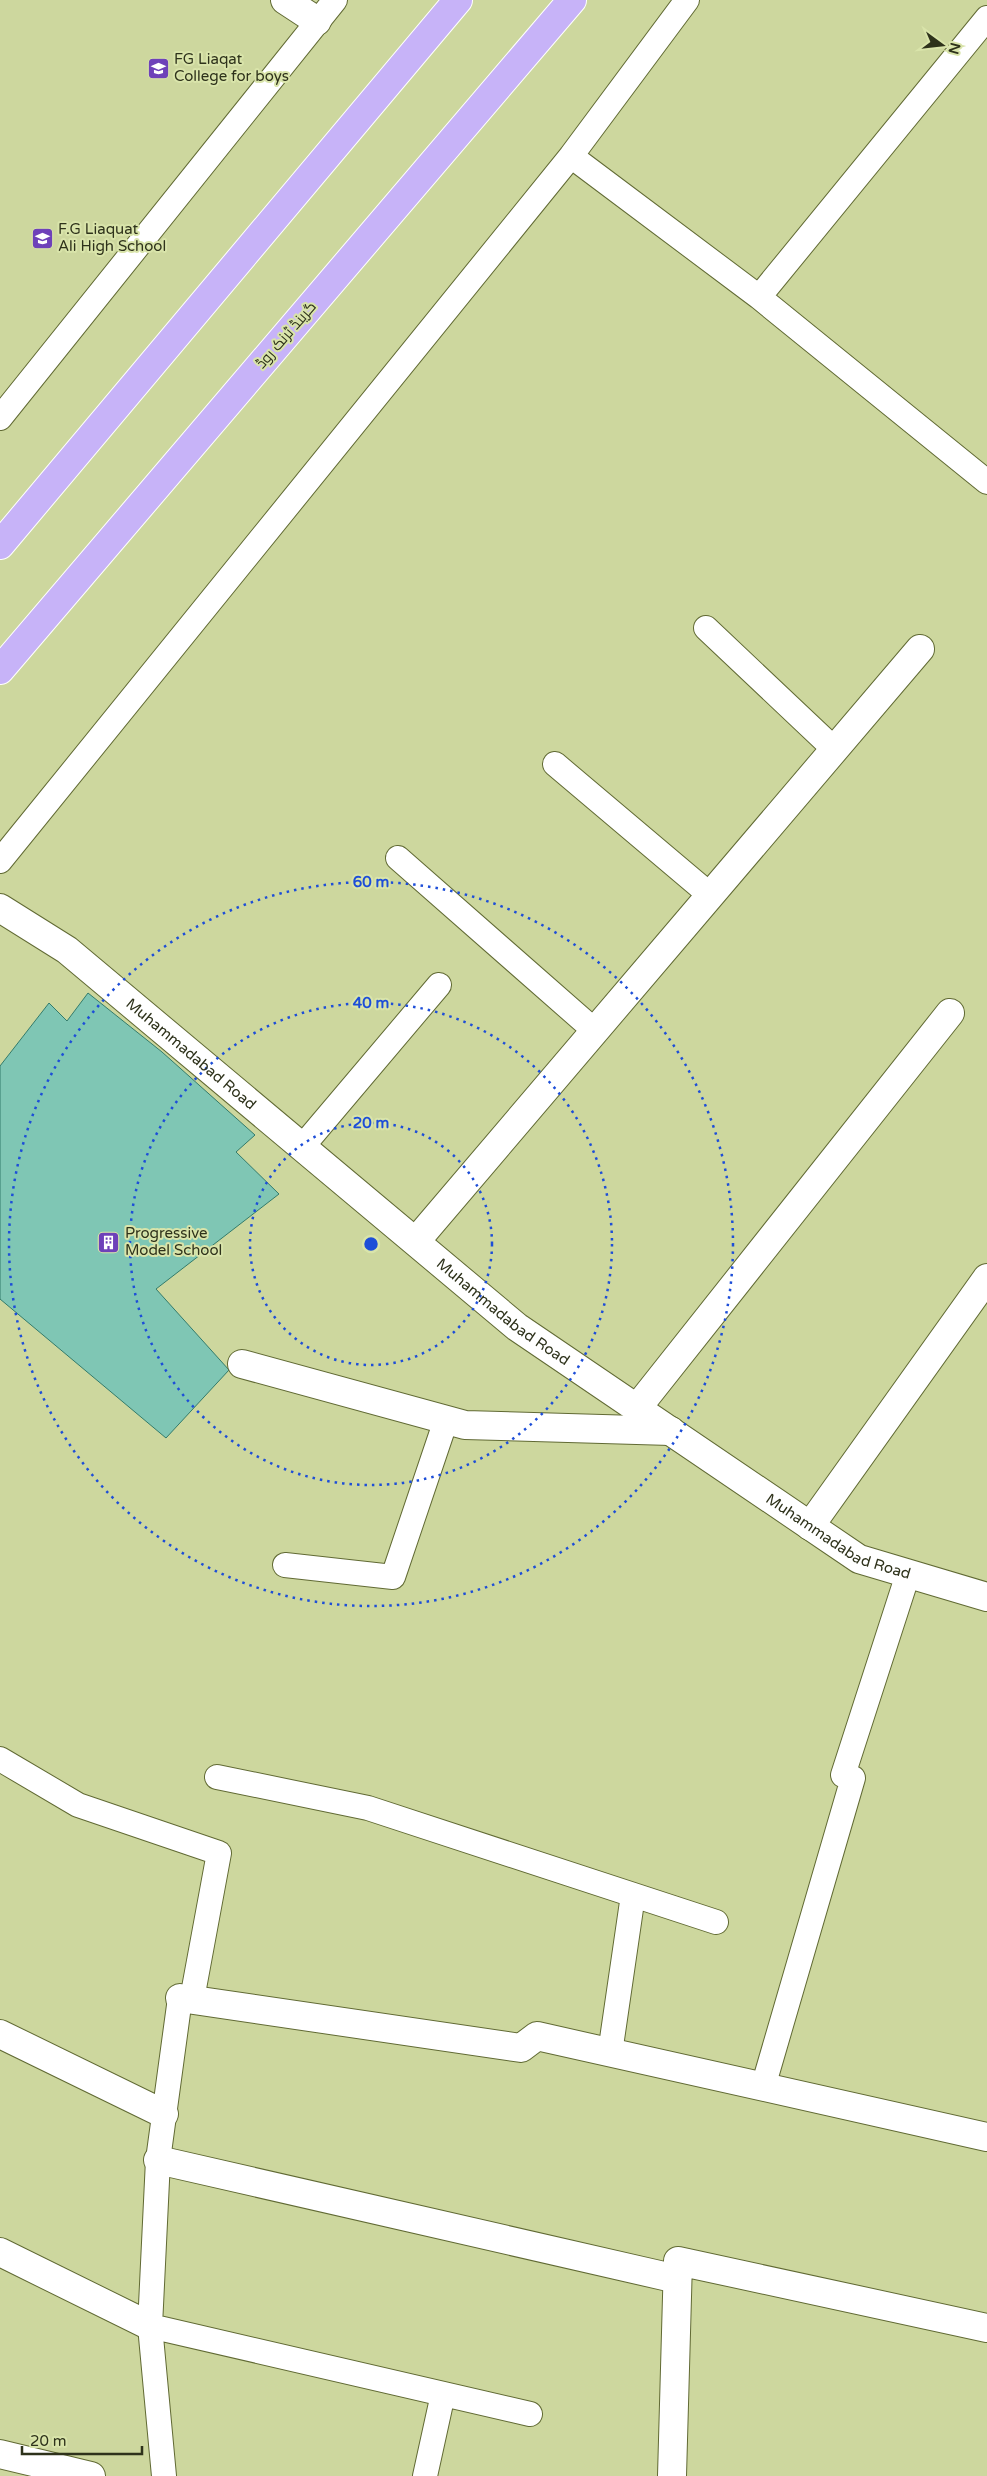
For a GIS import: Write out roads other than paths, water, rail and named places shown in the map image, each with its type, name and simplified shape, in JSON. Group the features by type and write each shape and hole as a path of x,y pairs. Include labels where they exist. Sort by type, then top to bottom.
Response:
{"highway":[{"path":"0,544 458,0"},
{"name":"گرینڈ ٹرنک روڈ","path":"0,670 572,0"}],"street":[{"path":"285,0 317,21"},
{"path":"416,1241 920,649"},
{"name":"Muhammadabad Road","path":"0,908 67,950 517,1326 859,1559 986,1596"},
{"path":"637,1408 950,1013"},
{"path":"810,1526 987,1278"},
{"path":"242,1364 465,1426 671,1431"},
{"path":"186,1999 521,2048 537,2036 987,2137"},
{"path":"0,2034 164,2114"},
{"path":"158,2160 677,2279"},
{"path":"0,2252 150,2326"},
{"path":"672,2476 678,2261 987,2328"},
{"path":"0,2454 91,2476"}],"lane":[{"path":"0,418 335,0"},
{"path":"0,861 571,156 687,0"},
{"path":"758,297 987,18"},
{"path":"571,156 758,297 987,482"},
{"path":"706,628 834,749"},
{"path":"554,764 710,895"},
{"path":"398,858 595,1031"},
{"path":"302,1147 439,985"},
{"path":"285,1565 393,1577 446,1420"},
{"path":"763,2087 853,1778 843,1775 908,1574"},
{"path":"0,1759 78,1805 218,1853 186,1999 164,2114 158,2160 150,2326 164,2476"},
{"path":"217,1777 368,1808 716,1922"},
{"path":"610,2053 634,1895"},
{"path":"150,2326 530,2414"},
{"path":"425,2476 443,2394"}],"place":[{"name":"FG Liaqat College for boys","path":"158,68"},
{"name":"F.G Liaquat Ali High School","path":"42,238"},
{"name":"Progressive Model School","path":"109,1242"}]}
